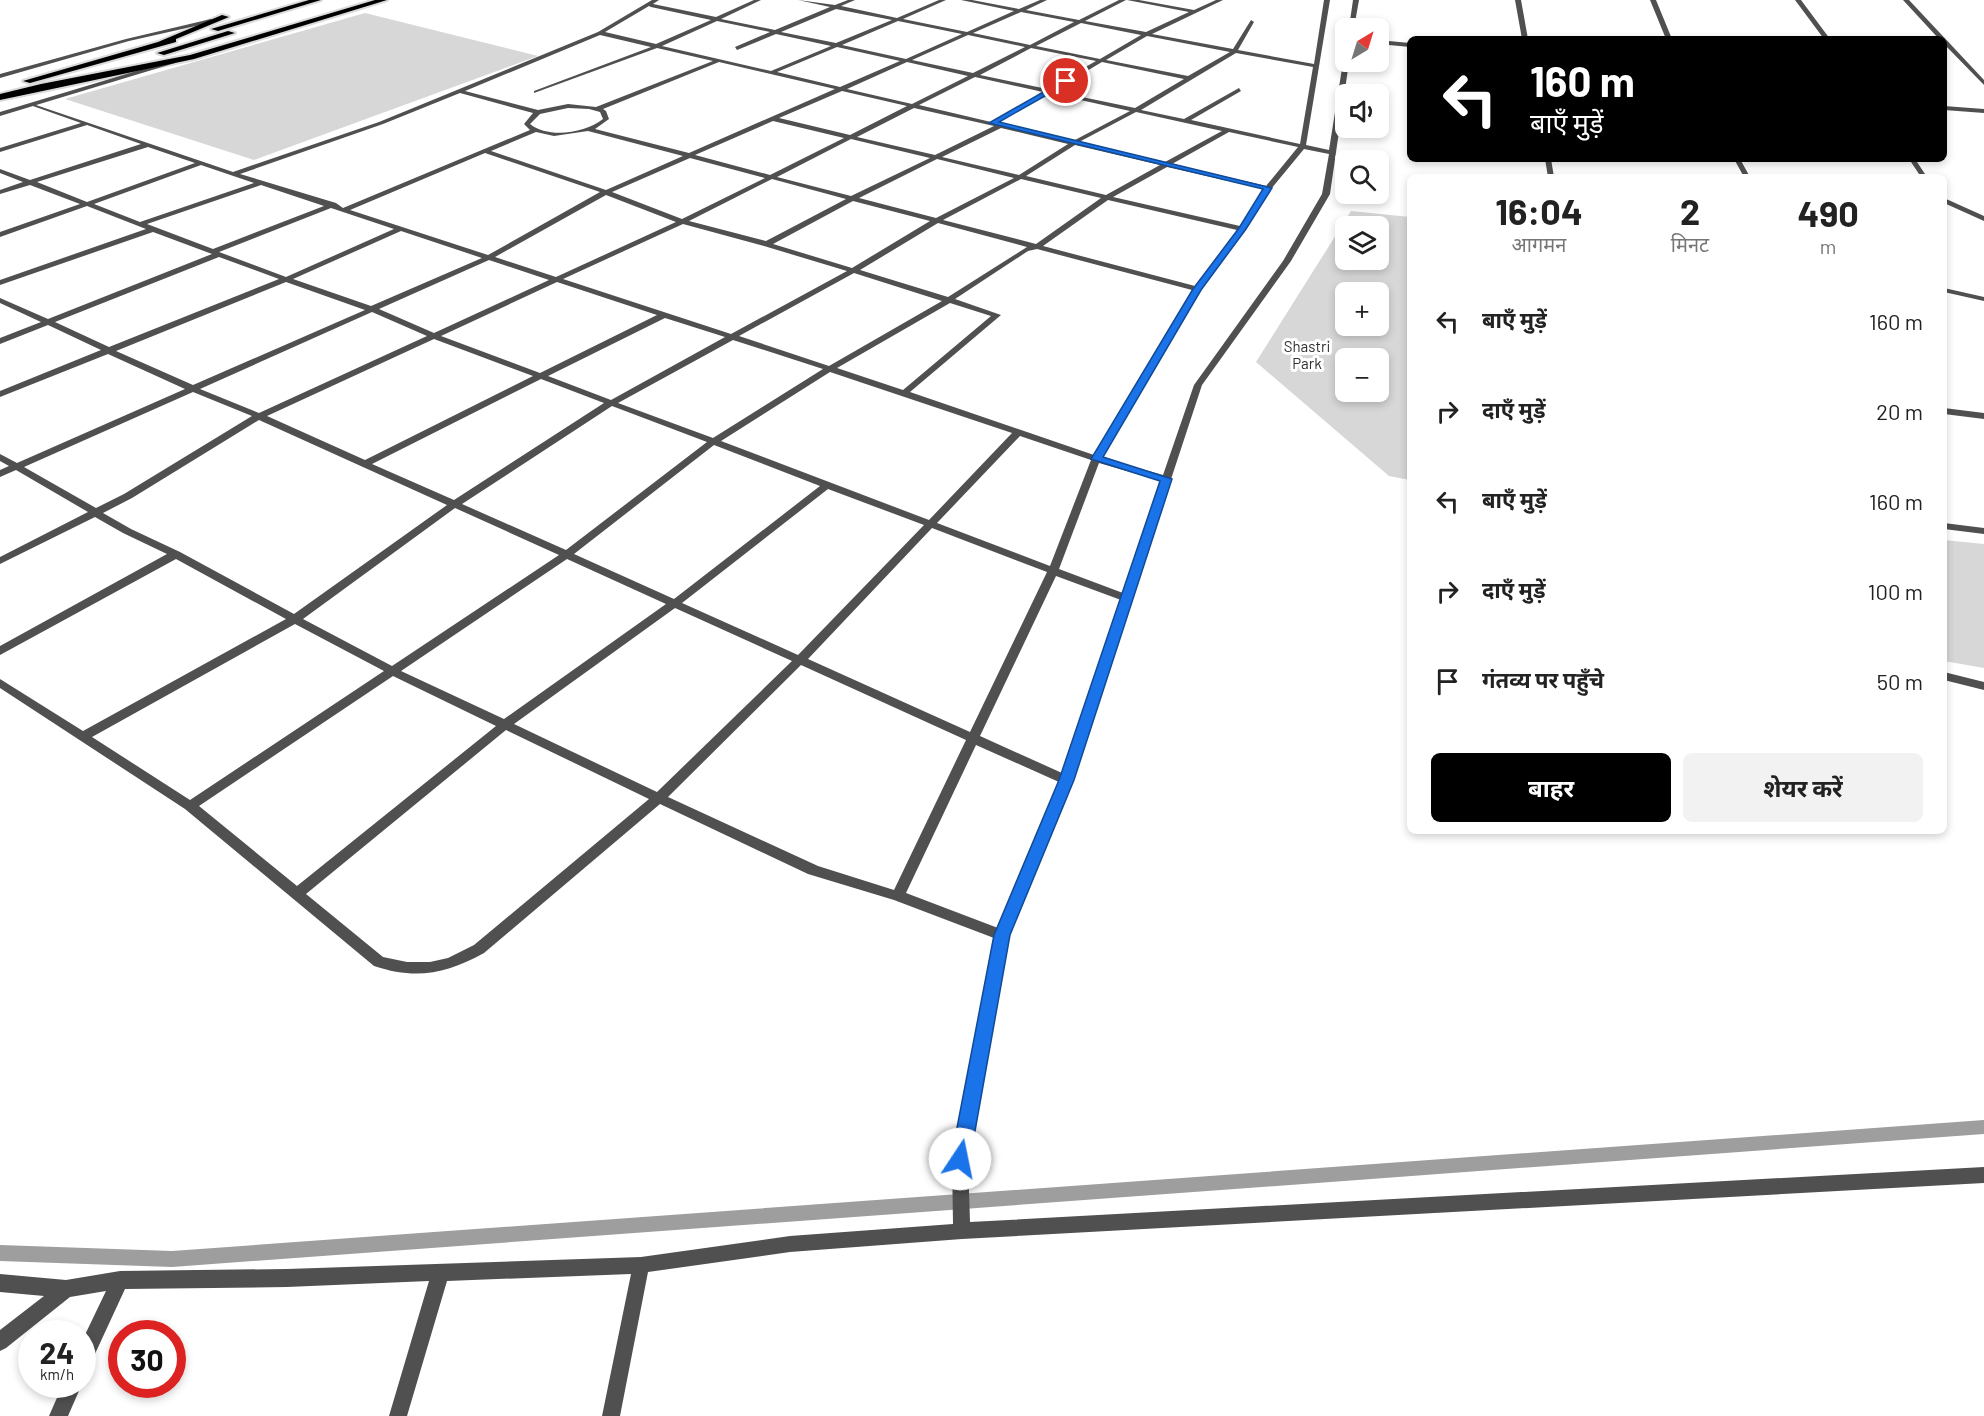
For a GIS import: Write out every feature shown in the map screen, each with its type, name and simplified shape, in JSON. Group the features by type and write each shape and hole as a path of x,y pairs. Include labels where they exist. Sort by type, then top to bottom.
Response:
{"highway":[{"path":"0,88 317,0"},
{"path":"30,89 191,57 383,0"},
{"path":"0,98 325,6"},
{"path":"150,47 211,21 238,13"}],"street":[{"path":"536,92 655,47 758,0"},
{"path":"801,0 1187,78"},
{"path":"737,48 852,0"},
{"path":"771,73 943,0"},
{"path":"964,0 1316,66"},
{"path":"0,474 490,257 606,192 1044,0"},
{"path":"0,561 128,496 258,416 682,222 971,74 1123,0"},
{"path":"1130,0 1196,12"},
{"path":"993,123 1101,62 1145,34 1220,0"},
{"path":"898,896 975,739 1053,571 1096,459 1197,289 1242,229 1268,188 1303,146 1327,0"},
{"path":"1353,18 1356,0"},
{"path":"1518,0 1524,36"},
{"path":"1653,0 1668,36"},
{"path":"1798,0 1825,36"},
{"path":"1906,0 1939,36"},
{"path":"233,174 350,134 460,91 600,33 654,3 714,19 1333,153"},
{"path":"0,76 128,40 211,21"},
{"path":"81,737 295,619 454,504 611,403 850,272 936,221 1020,177 1075,142 1136,110 1235,51 1251,22"},
{"path":"600,33 1268,188"},
{"path":"1389,43 1407,45"},
{"path":"1947,44 1984,82"},
{"path":"1947,55 1958,56"},
{"path":"0,114 191,57"},
{"path":"597,109 718,61"},
{"path":"962,1223 960,1159 1002,935 1066,780 1198,385 1287,261 1326,194 1345,72"},
{"path":"1185,121 1239,90"},
{"path":"460,91 537,112"},
{"path":"32,104 233,174 904,393 1096,459 1166,479"},
{"path":"588,129 606,118 603,111 568,106 537,112 531,116 527,124 535,130 554,133 588,129 1197,289"},
{"path":"1947,108 1984,111"},
{"path":"773,119 1242,229"},
{"path":"0,150 85,124"},
{"path":"767,244 1002,125"},
{"path":"346,209 535,130"},
{"path":"190,806 566,555 713,442 828,369 949,300 1026,249 1037,247 1107,197 1228,130"},
{"path":"0,192 146,145"},
{"path":"484,151 606,192 682,222 767,244 850,272 997,315 904,393"},
{"path":"0,235 201,163"},
{"path":"0,171 371,309 432,335 1128,600"},
{"path":"140,224 261,182"},
{"path":"1947,201 1984,219"},
{"path":"0,341 333,205"},
{"path":"0,394 287,279 404,228"},
{"path":"0,283 153,229"},
{"path":"1947,291 1984,299"},
{"path":"0,300 111,350 191,390 258,416 1066,780"},
{"path":"364,464 664,315"},
{"path":"1947,411 1984,416"},
{"path":"0,683 190,806 379,962 411,970 437,969 479,949 658,798 800,660 1019,432"},
{"path":"0,457 392,671 658,798 813,870 898,896 1002,935"},
{"path":"297,894 506,724 674,603 827,485"},
{"path":"1947,526 1984,531"},
{"path":"0,651 176,554"},
{"path":"1947,677 1984,686"},
{"path":"0,1283 66,1289 120,1280 440,1273 642,1265 962,1223 1984,1175"},
{"path":"611,1416 642,1265"},
{"path":"398,1416 440,1273"},
{"path":"96,1332 120,1280"},
{"path":"0,1342 66,1289"},
{"path":"58,1416 66,1398"}],"green space":[{"path":"365,13 538,56 254,160 65,99"},
{"name":"Shastri Park","path":"1351,211 1407,217 1407,479 1389,476 1256,362 1335,236 1335,270 1389,270 1389,216 1348,216"},
{"path":"1947,540 1984,544 1984,668 1947,662"}],"waterway":[{"path":"0,1253 172,1259 1984,1127"}],"route":[{"path":"960,1159 1002,935 1066,780 1128,600 1166,479 1096,459 1197,289 1242,229 1268,188 993,123 1066,81"}]}
